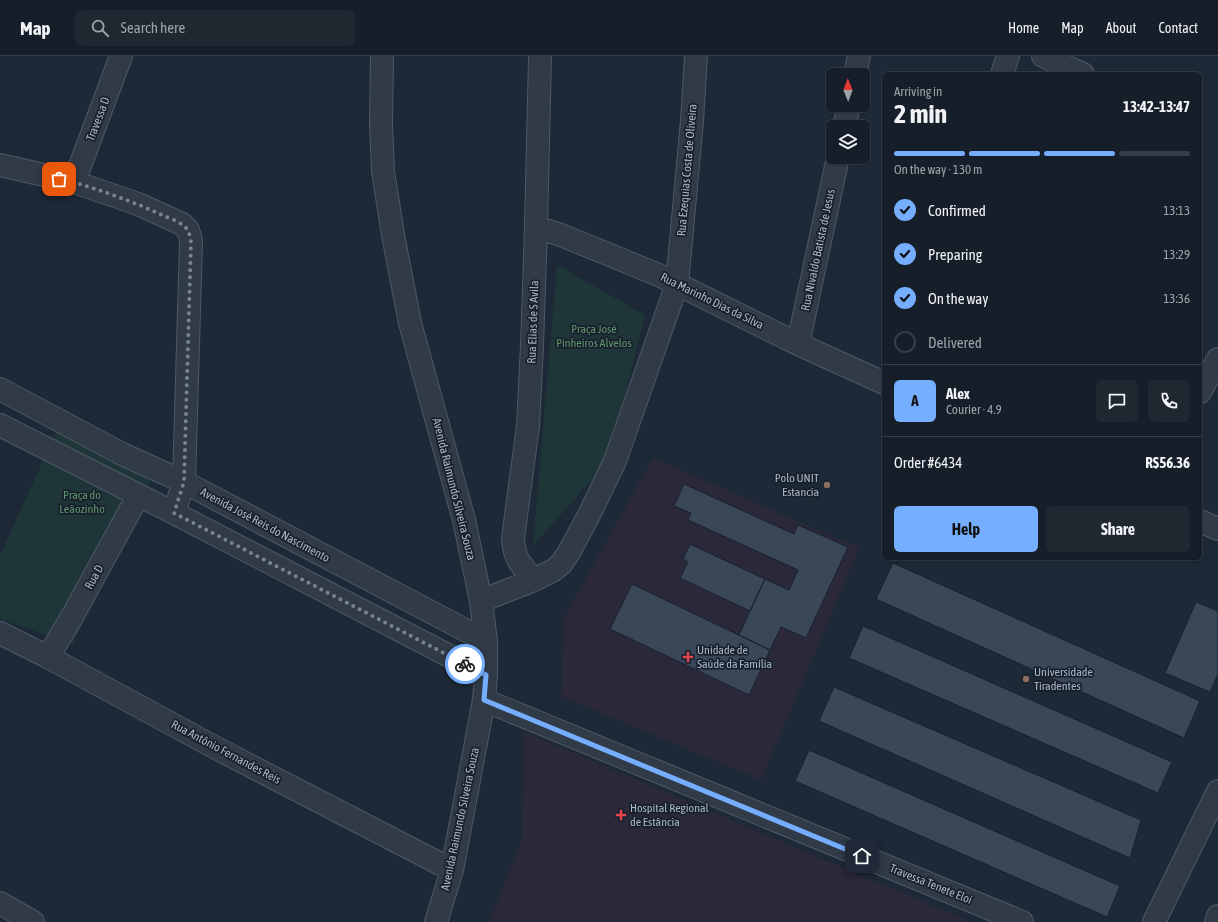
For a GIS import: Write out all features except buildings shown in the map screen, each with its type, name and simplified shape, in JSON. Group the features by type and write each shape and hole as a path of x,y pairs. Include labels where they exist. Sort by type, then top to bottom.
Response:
{"street":[{"name":"Travessa D","path":"74,182 121,56"},
{"name":"Avenida Raimundo Silveira Souza","path":"382,56 381,123 383,171 393,236 410,323 464,520 481,601 486,641 484,700 452,870 436,922"},
{"name":"Rua Elias de S Avila","path":"534,580 518,562 514,552 513,538 528,426 536,227 540,56"},
{"name":"Rua Ezequias Costa de Oliveira","path":"481,601 534,580 554,570 561,564 592,510 615,461 678,284 696,56"},
{"path":"856,68 859,56"},
{"path":"1003,72 1008,56"},
{"path":"1043,56 1079,72"},
{"name":"Rua Nivaldo Batista de Jesus","path":"798,344 837,164"},
{"path":"0,165 74,182 138,204 182,224 188,230 191,242 184,482 174,513"},
{"name":"Rua Marinho Dias da Silva","path":"536,227 569,238 661,276 798,344 882,382"},
{"path":"1202,388 1218,358"},
{"name":"Avenida José Reis do Nascimento","path":"0,389 122,454 184,482 486,641"},
{"path":"0,425 174,513 486,675"},
{"name":"Rua D","path":"48,657 73,615 138,496"},
{"path":"1202,522 1218,528"},
{"name":"Rua Antônio Fernandes Reis","path":"0,634 48,657 216,748 452,870"},
{"name":"Travessa Tenete Eloi","path":"484,700 1022,922"},
{"path":"1154,922 1212,821 1218,791"},
{"path":"0,903 33,922"},
{"path":"1216,922 1218,916"}],"shaded area":[{"name":"Unidade de Saúde da Família","path":"653,458 859,548 761,780 561,696 564,618"},
{"name":"Hospital Regional de Estância","path":"524,732 971,922 489,922 522,840"}],"green space":[{"name":"Praça José Pinheiros Alvelos","path":"557,265 645,315 609,460 533,546"},
{"name":"Praça do Leãozinho","path":"59,426 152,477 73,644 0,619 0,555"}],"way so far":[{"path":"59,179 74,182 138,204 182,224 188,230 191,242 184,482 174,513 465,664"}],"place":[{"name":"Polo UNIT Estancia","path":"827,485"},
{"name":"Unidade de Saúde da Família","path":"688,657"},
{"name":"Universidade Tiradentes","path":"1026,679"},
{"name":"Hospital Regional de Estância","path":"621,815"}],"route":[{"path":"465,664 486,675 484,700 862,856"}]}
